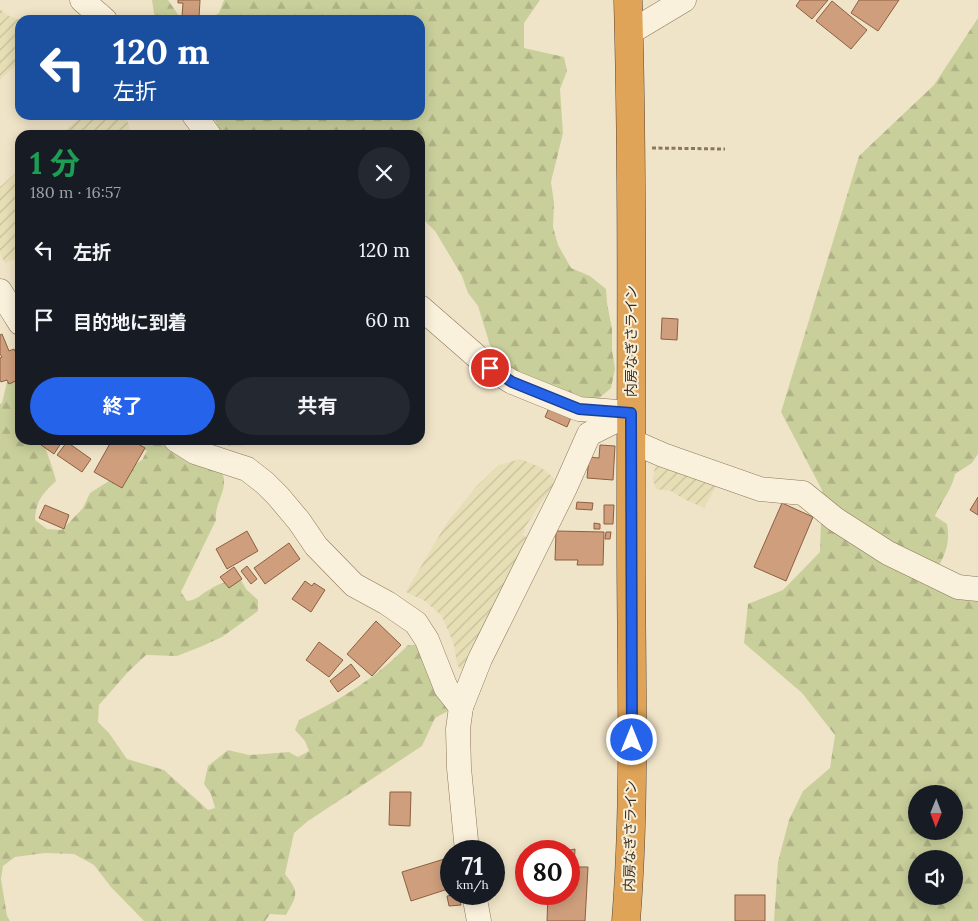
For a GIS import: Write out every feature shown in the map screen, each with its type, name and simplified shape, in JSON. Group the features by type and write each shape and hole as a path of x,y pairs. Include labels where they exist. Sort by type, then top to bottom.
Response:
{"highway":[{"name":"内房なぎさライン","path":"626,921 629,889 632,740 632,148 628,0"}],"street":[{"path":"82,0 99,15"},
{"path":"629,33 684,0"},
{"path":"0,291 15,315"},
{"path":"425,312 490,368 512,382 579,409 631,413"},
{"path":"466,840 459,768 458,729 462,707 480,659 565,488 589,434 631,413"},
{"path":"631,441 662,455 760,489 803,493 835,519 888,553 958,587 978,589"},
{"path":"184,445 195,452 247,469 278,496 299,521 316,546 354,585 387,603 416,623 428,640 446,688 462,707"},
{"path":"476,905 479,921"}],"path":[{"path":"632,148 725,149"}],"shaded area":[{"path":"0,9 7,15 15,18 15,66 0,80"},
{"path":"78,120 127,120 130,130 65,130"},
{"path":"15,174 15,259 5,263 0,249 0,187"},
{"path":"224,445 243,445 235,447"},
{"path":"520,459 540,467 554,478 553,485 525,527 523,535 529,539 468,671 460,669 457,664 454,645 442,616 425,601 406,592 446,524 477,486 499,465"},
{"path":"666,465 718,483 704,508 671,491 656,489 653,480 655,467"}],"green space":[{"path":"152,0 168,0 178,15 154,15"},
{"path":"224,0 540,0 524,23 524,48 564,57 567,71 560,89 563,133 551,182 554,203 553,227 558,245 571,268 590,276 606,289 615,369 611,388 597,400 574,402 504,373 489,342 478,306 468,293 462,276 435,231 425,221 425,130 220,130 215,120 425,120 425,15 216,15 219,13"},
{"path":"978,18 978,454 972,463 955,474 935,516 947,524 948,538 943,557 933,575 978,592 978,921 774,921 778,862 789,820 803,791 830,768 835,735 802,693 744,643 748,604 783,590 820,552 822,490 781,412 859,156 934,85"},
{"path":"15,381 15,445 45,445 56,481 41,498 36,513 35,520 47,529 62,530 83,508 90,493 142,460 147,451 138,445 170,445 200,464 220,468 224,477 216,520 181,592 187,601 197,598 220,584 241,580 246,589 258,600 258,611 222,637 177,656 146,655 128,672 99,705 98,722 109,733 127,759 164,770 208,810 215,808 211,794 204,784 208,766 228,750 249,755 289,752 298,757 309,751 305,741 295,730 299,720 357,687 383,668 408,645 420,645 452,709 435,718 422,746 308,821 294,833 285,874 295,890 295,894 293,903 286,915 270,914 265,921 144,921 111,887 94,865 74,854 45,853 15,857 3,866 1,879 7,916 10,921 0,921 0,404 2,403 7,382"}],"building":[{"path":"178,0 200,0 199,15 182,15 183,3 178,3"},
{"path":"800,0 828,0 812,19 796,6"},
{"path":"859,0 899,0 878,31 851,13"},
{"path":"832,1 867,30 851,49 816,21"},
{"path":"662,318 678,319 677,340 661,339"},
{"path":"2,334 9,351 14,349 15,351 15,381 9,384 7,380 1,382 0,380 0,358 2,357 0,354 0,335"},
{"path":"550,406 572,415 567,427 545,417"},
{"path":"41,445 60,445 54,454"},
{"path":"65,445 71,445 91,459 82,472 57,455"},
{"path":"109,445 140,445 145,448 122,488 94,472"},
{"path":"600,445 615,446 613,480 587,478 589,457 599,458"},
{"path":"978,497 978,515 970,510"},
{"path":"577,502 593,503 592,510 576,509"},
{"path":"782,503 813,517 786,581 754,567"},
{"path":"45,505 69,515 64,529 39,518"},
{"path":"604,505 614,505 613,524 604,524"},
{"path":"594,523 600,524 600,529 594,529"},
{"path":"247,531 258,551 227,569 216,549"},
{"path":"556,531 604,532 603,565 577,565 578,560 555,560"},
{"path":"606,532 611,532 610,539 605,539"},
{"path":"289,543 300,559 265,584 254,568"},
{"path":"247,566 257,579 251,584 241,571"},
{"path":"234,567 242,579 229,588 220,577"},
{"path":"305,581 312,586 314,583 325,590 311,612 292,599"},
{"path":"376,621 401,645 372,676 347,654"},
{"path":"319,642 343,660 329,677 306,660"},
{"path":"351,664 360,676 338,692 330,681"},
{"path":"390,792 411,792 410,826 389,825"},
{"path":"440,860 440,892 411,901 402,872"},
{"path":"580,867 588,867 585,921 547,921 548,905 580,905"},
{"path":"735,895 765,895 765,921 735,921"}],"route":[{"path":"490,368 512,382 579,409 631,413 632,740"}]}
